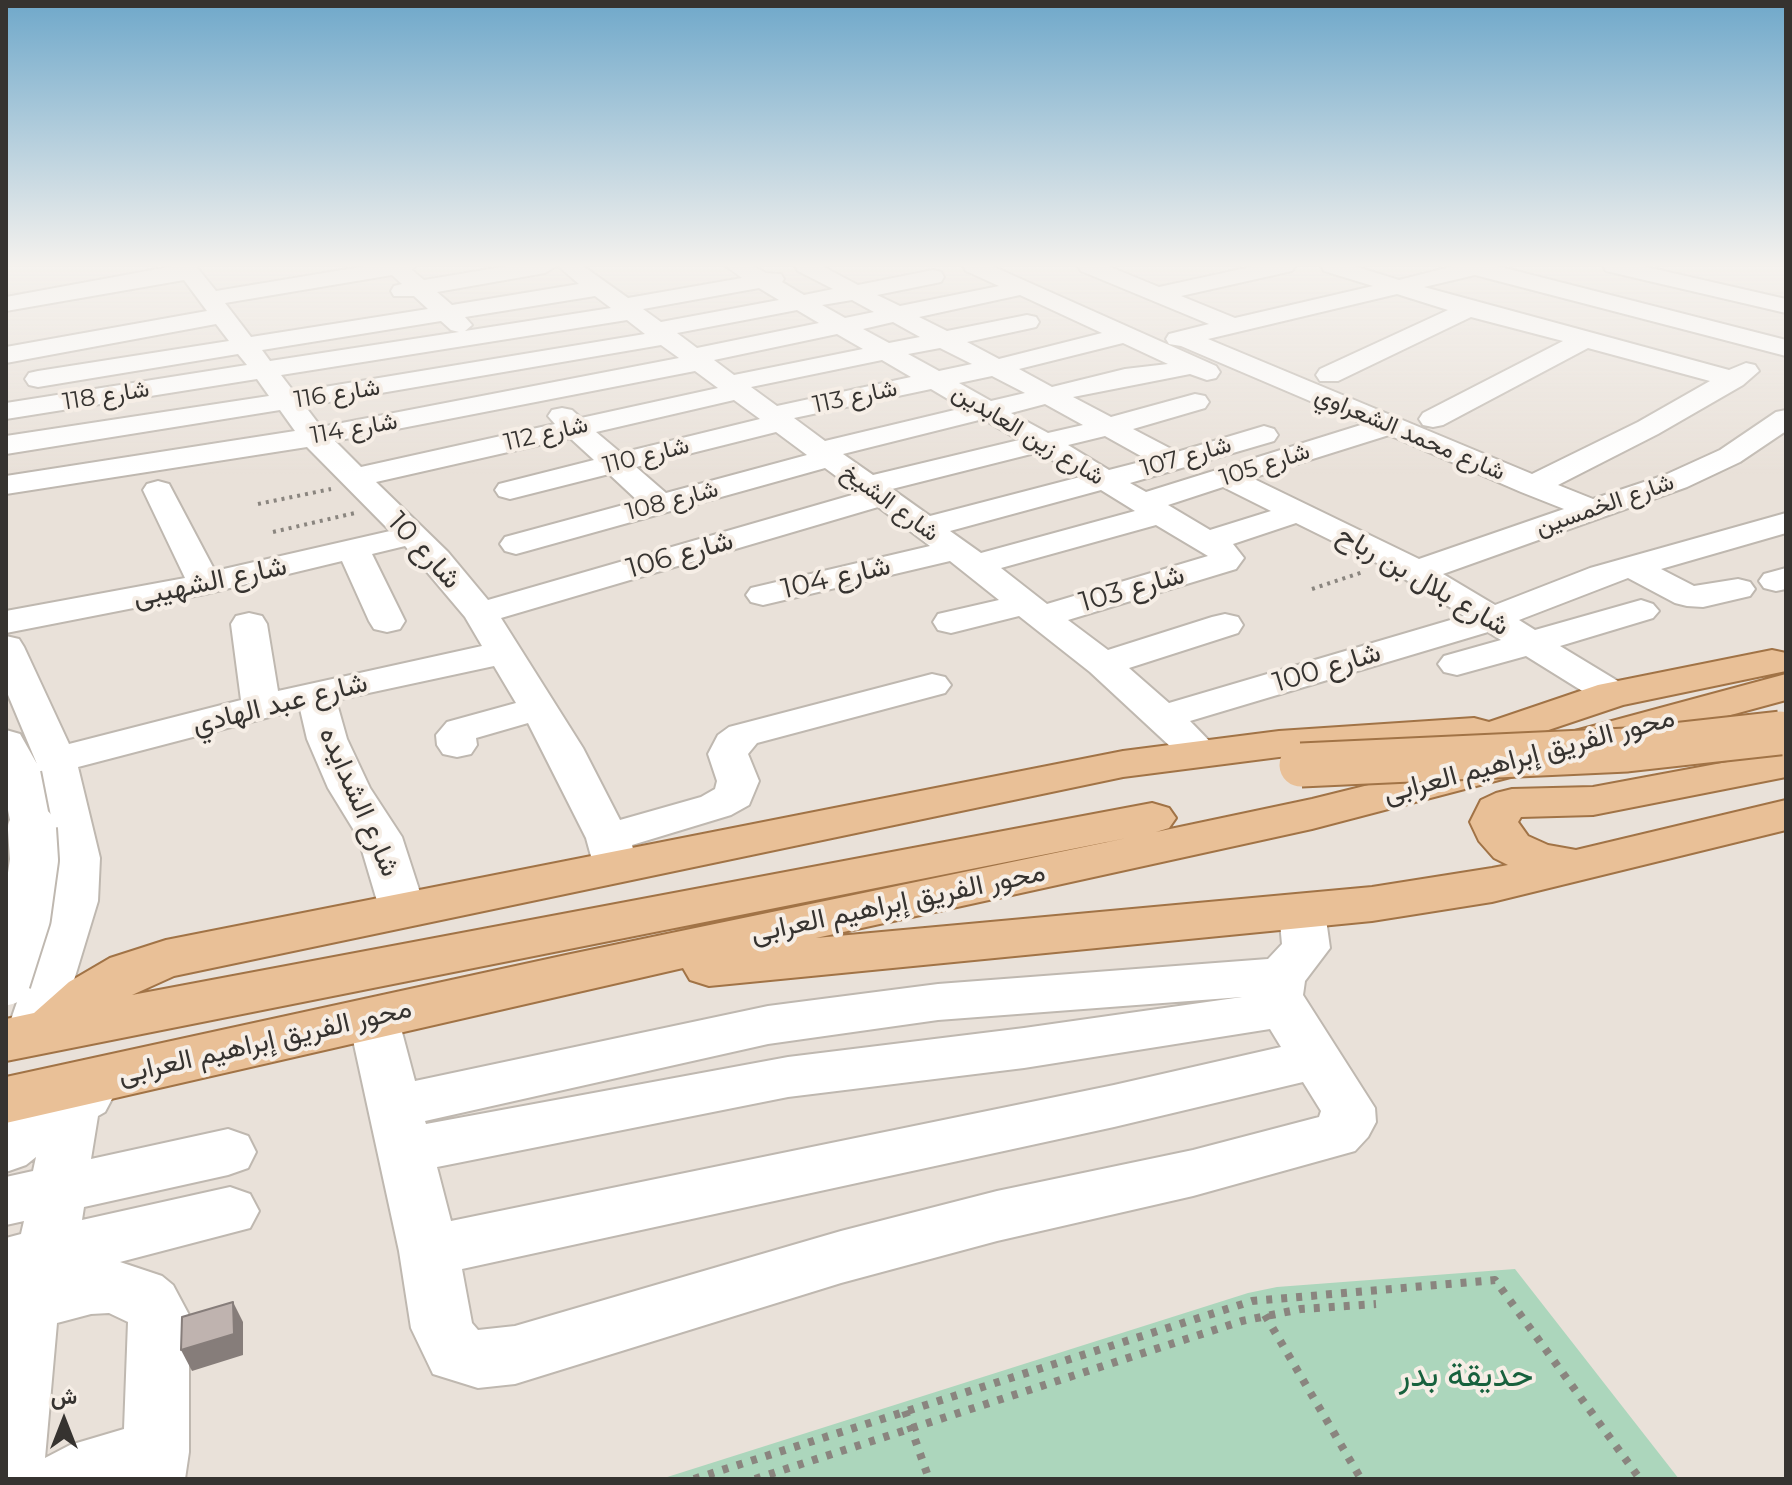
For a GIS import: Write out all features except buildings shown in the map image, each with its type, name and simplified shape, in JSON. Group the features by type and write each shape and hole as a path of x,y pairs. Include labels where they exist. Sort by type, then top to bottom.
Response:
{"main road":[{"name":"محور الفريق إبراهيم العرابى","path":"43,1034 1338,781 1426,758 1613,694 1786,660"},
{"name":"محور الفريق إبراهيم العرابى","path":"6,1100 566,974 1325,811 1456,778 1660,720 1776,738"},
{"path":"1660,720 1668,732 1690,751 1776,738"},
{"path":"43,1034 88,996 147,965 403,911 612,853 1200,752 1356,738 1508,730"},
{"path":"43,1034 141,997 222,972 1180,781 1301,765 1627,750 1776,738"},
{"path":"1581,865 1552,863 1523,854 1502,839 1496,830 1495,816 1504,806 1512,803 1593,801 1776,738"},
{"path":"566,974 789,960 1302,912 1439,894 1581,865 1786,815"}],"street":[{"path":"6,355 78,335"},
{"path":"21,382 129,335"},
{"name":"شارع 10","path":"239,335 285,402 314,437 412,535 492,632 540,708 586,791 612,853"},
{"path":"471,335 660,504"},
{"name":"شارع 118","path":"6,411 484,335"},
{"name":"شارع 116","path":"6,445 503,367 558,335"},
{"name":"شارع الشيخ","path":"665,335 966,558 1103,664 1200,752"},
{"name":"شارع 114","path":"6,485 314,437 537,395 805,335"},
{"name":"شارع زين العابدين","path":"856,335 989,410 1152,508 1215,552"},
{"name":"شارع بلال بن رباح","path":"937,335 1108,427 1226,478 1407,566 1613,694"},
{"name":"شارع 112","path":"357,480 734,387 967,335"},
{"name":"شارع 113","path":"777,419 1124,335"},
{"path":"1126,335 1352,437"},
{"path":"1150,346 1195,335"},
{"path":"1329,375 1413,335"},
{"path":"1567,335 1734,379"},
{"path":"1740,335 1785,347"},
{"name":"شارع محمد الشعراوي","path":"1184,338 1592,510"},
{"path":"1433,419 1584,340"},
{"name":"شارع الخمسين","path":"1532,486 1579,464 1671,436 1734,379 1785,347"},
{"name":"شارع 108","path":"516,544 824,454 989,410 1125,377 1168,372 1192,365"},
{"name":"شارع 106","path":"492,632 873,492 1195,402"},
{"name":"شارع الخمسين","path":"1407,566 1644,493 1730,456 1786,418"},
{"name":"شارع 110","path":"510,490 777,419"},
{"name":"شارع 105","path":"966,558 1152,508 1226,478 1387,426"},
{"name":"شارع 107","path":"923,528 1264,435"},
{"path":"1671,436 1730,456"},
{"path":"472,451 551,534"},
{"path":"1579,464 1644,493"},
{"path":"158,490 205,584"},
{"name":"شارع 103","path":"951,622 1032,610 1215,552 1299,512"},
{"name":"شارع 100","path":"1163,717 1305,684 1492,619 1631,566 1786,523"},
{"name":"شارع الشهيبى","path":"6,622 205,584 412,535"},
{"path":"354,551 387,621"},
{"name":"شارع 104","path":"763,595 966,558"},
{"path":"1631,566 1687,596 1703,597 1738,589"},
{"path":"1457,664 1641,611"},
{"path":"249,624 258,693 492,632"},
{"path":"1103,664 1225,625"},
{"name":"شارع عبد الهادي","path":"28,759 258,693 315,693 492,632"},
{"path":"6,647 28,759 34,860 26,918 6,981"},
{"path":"1259,703 1305,684 1389,671"},
{"path":"612,853 734,796 738,781 728,754 732,743 743,735 932,685"},
{"name":"شارع الشدايده","path":"315,693 327,739 349,788 380,837 403,911"},
{"path":"457,745 456,735 461,730 540,708"},
{"path":"28,759 75,837 77,880 43,1034"},
{"path":"6,928 49,907 77,880"},
{"path":"398,1129 1024,1048 1282,992 1306,948 1302,912"},
{"path":"373,1017 429,1251 442,1328 455,1353 478,1359 515,1355 869,1250 997,1216 1193,1173 1336,1135 1349,1122 1348,1108 1316,1059 1282,992"},
{"path":"429,1251 1114,1106 1316,1059"},
{"path":"6,1149 73,1104 154,1066"},
{"path":"9,1479 22,1282 32,1196 73,1104"},
{"path":"32,1196 228,1152"},
{"path":"22,1282 230,1211"},
{"path":"22,1282 109,1286 140,1295 158,1315 154,1466 70,1479"}],"path":[{"path":"258,504 357,480"},
{"path":"273,532 383,507"},
{"path":"1312,589 1407,566"},
{"path":"694,1479 1266,1298 1495,1280 1640,1479"},
{"path":"755,1479 1265,1315 1376,1304"},
{"path":"1265,1315 1361,1479"},
{"path":"905,1411 929,1479"}],"green space":[{"name":"حديقة بدر","path":"1515,1269 1679,1479 661,1479 1248,1293 1277,1287"}]}
